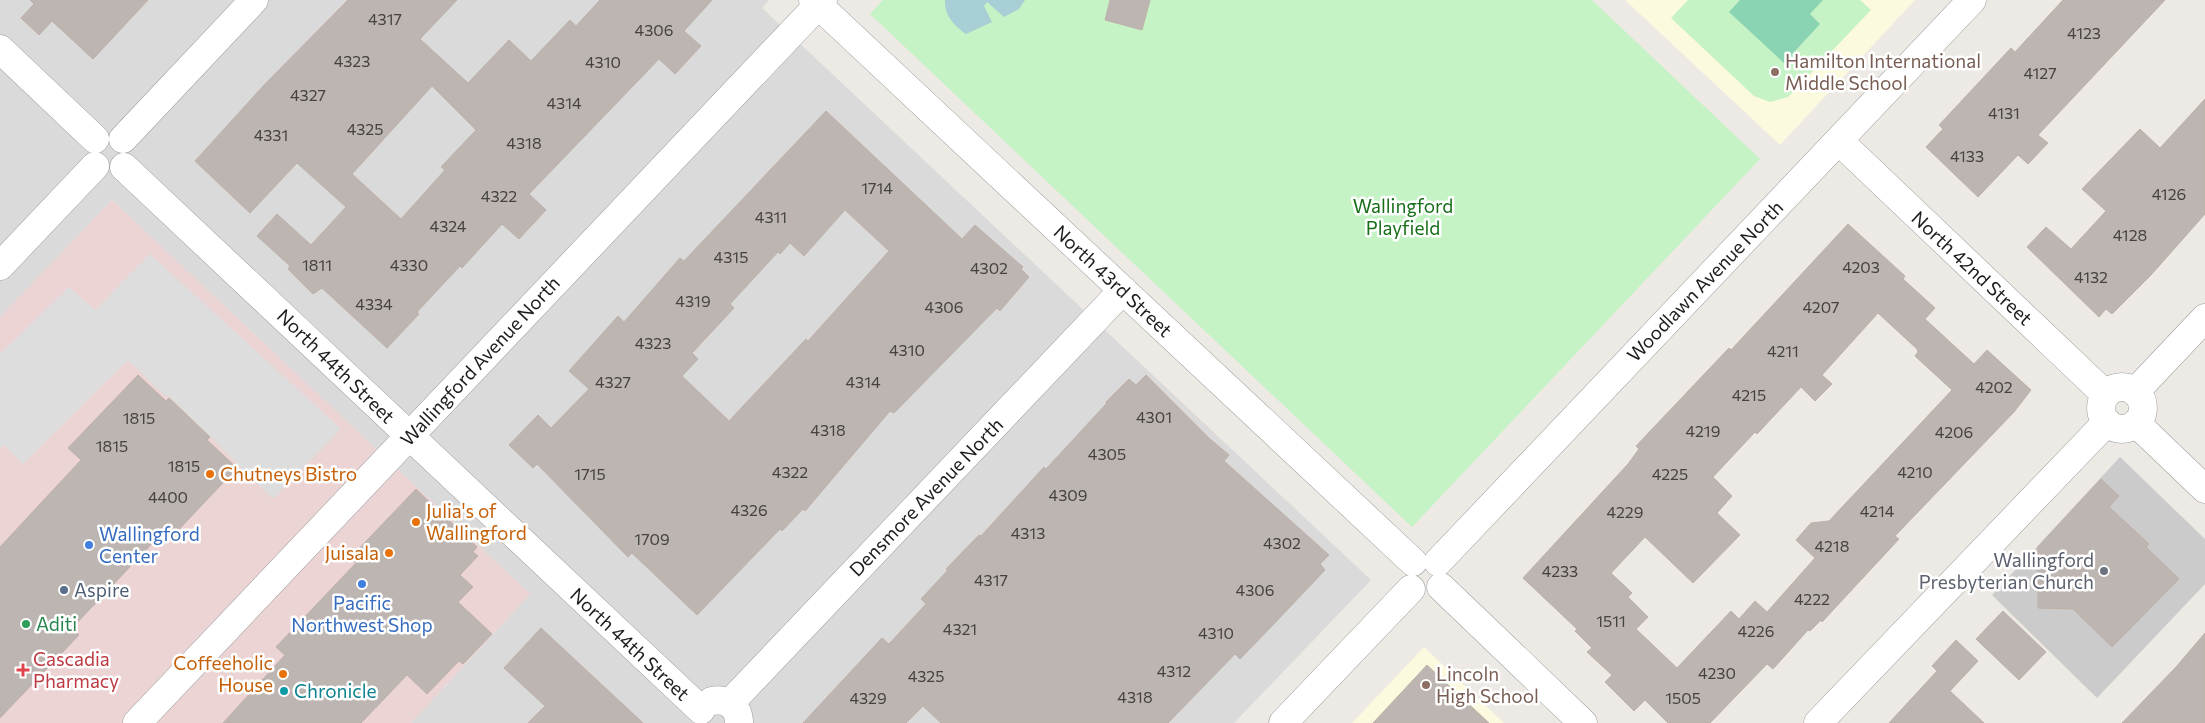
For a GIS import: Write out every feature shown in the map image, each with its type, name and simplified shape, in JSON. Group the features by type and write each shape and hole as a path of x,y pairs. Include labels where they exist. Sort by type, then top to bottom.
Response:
{"street":[{"path":"123,139 254,0"},
{"name":"Woodlawn Avenue North","path":"1430,571 1972,0"},
{"name":"North 43rd Street","path":"818,2 1123,290 1430,571 1583,723"},
{"name":"Wallingford Avenue North","path":"137,723 818,2"},
{"path":"0,49 95,139"},
{"path":"109,133 123,139 129,147 130,153 124,167 109,173 92,163 90,149 95,139 109,133"},
{"name":"North 42nd Street","path":"1839,142 2106,395"},
{"path":"0,266 95,166"},
{"name":"North 44th Street","path":"124,167 409,436 699,716"},
{"name":"Densmore Avenue North","path":"735,713 1123,290"},
{"path":"2135,392 2205,318"},
{"path":"2121,387 2135,392 2143,407 2136,423 2123,429 2116,428 2107,422 2102,413 2101,405 2106,395 2114,389 2121,387"},
{"path":"1818,723 2107,422"},
{"path":"2136,423 2205,489"},
{"path":"1284,723 1411,589 1406,580 1407,574 1430,571"},
{"path":"699,716 709,702 718,700 735,713"}],"shaded area":[{"path":"0,0 769,0 762,8 1371,580 1234,723 411,723 530,594 112,200 0,317"},
{"name":"Hamilton International Middle School","path":"1625,0 1915,0 1780,145"},
{"path":"112,200 530,594 411,723 0,723 0,317"},
{"path":"150,254 341,429 273,499 168,395 166,397 128,360 23,464 4,445 0,448 0,354 69,287 95,310"},
{"path":"2120,457 2205,539 2205,584 2097,698 1992,595"},
{"name":"Lincoln High School","path":"1424,647 1504,723 1352,723"}],"green space":[{"name":"Wallingford Playfield","path":"883,0 1592,0 1760,159 1412,527 870,14"},
{"path":"1688,0 1860,0 1871,10 1788,97 1770,102 1754,96 1671,18"},
{"path":"1740,0 1823,0 1810,14 1820,24 1784,63 1729,12"}],"water":[{"path":"945,0 1025,0 1019,9 1004,17 987,2 984,6 992,22 966,34 951,20 946,11"}],"building":[{"path":"30,0 148,0 93,59 52,21 39,35 21,18 34,4"},
{"path":"348,0 457,0 420,39 468,83 509,40 531,61 570,20 576,26 600,0 712,0 684,31 701,46 675,74 659,59 529,194 546,210 519,239 502,224 462,268 460,266 417,312 419,314 387,348 322,288 313,294 288,269 290,266 257,236 277,214 311,245 346,207 297,163 250,213 195,161 265,84","holes":["432,86 476,130 441,167 445,170 401,219 352,174"]},
{"path":"1110,0 1150,0 1142,30 1105,20"},
{"path":"2063,0 2165,0 2038,135 2048,143 2028,164 2018,155 1978,197 1926,147 1943,129 1939,125 2011,48 2015,52"},
{"path":"2205,99 2205,214 2151,275 2112,314 2106,309 2099,317 2027,247 2046,227 2071,249 2106,211 2082,189 2140,129 2160,148"},
{"path":"826,111 962,239 975,225 1023,267 1021,269 1029,277 1000,311 997,308 894,413 890,411 805,511 803,509 782,531 780,529 697,615 632,553 628,557 537,464 533,468 509,445 538,415 551,428 589,389 569,371 618,316 624,322 680,258 684,261","holes":["845,210 889,251 808,341 806,339 729,421 682,376 698,359 692,353 734,308 730,304 778,252 780,254 790,243 804,256"]},
{"path":"1848,224 1905,276 1903,279 1935,308 1925,319 1974,364 1987,350 2031,390 2014,412 1895,536 1899,539 1822,622 1821,620 1810,631 1808,630 1773,669 1767,664 1710,723 1668,723 1645,700 1634,711 1605,682 1612,675 1587,652 1592,648 1575,631 1577,629 1523,578 1628,464 1639,449 1636,446 1729,348 1731,350","holes":["1878,313 1918,352 1915,356 1952,390 1829,521 1811,523 1796,540 1815,558 1767,612 1755,601 1739,619 1731,611 1677,668 1636,629 1648,617 1628,597 1632,593 1611,573 1645,537 1693,583 1740,535 1717,513 1732,496 1713,477 1755,432 1757,434 1801,387 1815,401 1832,384 1822,375"]},
{"name":"Wallingford Center","path":"138,375 166,401 169,398 210,437 207,440 237,468 168,541 161,534 72,628 79,635 0,718 0,547 81,460 68,448"},
{"path":"1146,375 1210,439 1229,455 1224,461 1329,555 1320,564 1325,570 1240,659 1235,654 1168,723 941,723 923,706 906,723 803,723 882,638 889,644 926,604 921,599 948,570 946,569 979,535 981,536 1044,467 1046,469 1106,402 1129,379 1136,385"},
{"name":"Wallingford Presbyterian Church","path":"2101,479 2119,496 2109,507 2149,544 2146,547 2179,579 2112,647 2073,609 2038,608 2038,547"},
{"path":"416,489 477,547 473,552 478,556 460,575 473,587 458,602 492,634 463,664 459,661 427,694 407,675 361,723 223,723 285,655 276,647 356,563 350,558"},
{"path":"2003,611 2046,652 2019,680 1976,639"},
{"path":"541,628 643,723 528,723 545,706 504,668"},
{"path":"2205,633 2205,723 2122,723 2176,667"},
{"path":"1956,640 1978,661 1950,691 1984,723 1889,723 1937,671 1932,666"},
{"path":"1427,665 1489,723 1373,723"}],"place":[{"name":"Hamilton International Middle School","path":"1775,72"},
{"name":"Chutneys Bistro","path":"210,474"},
{"name":"Julia's of Wallingford","path":"416,522"},
{"name":"Wallingford Center","path":"89,545"},
{"name":"Juisala","path":"389,553"},
{"name":"Wallingford Presbyterian Church","path":"2104,571"},
{"name":"Pacific Northwest Shop","path":"362,584"},
{"name":"Aspire","path":"64,590"},
{"name":"Aditi","path":"26,624"},
{"name":"Cascadia Pharmacy","path":"23,670"},
{"name":"Coffeeholic House","path":"283,674"},
{"name":"Lincoln High School","path":"1426,685"},
{"name":"Chronicle","path":"284,691"}]}
